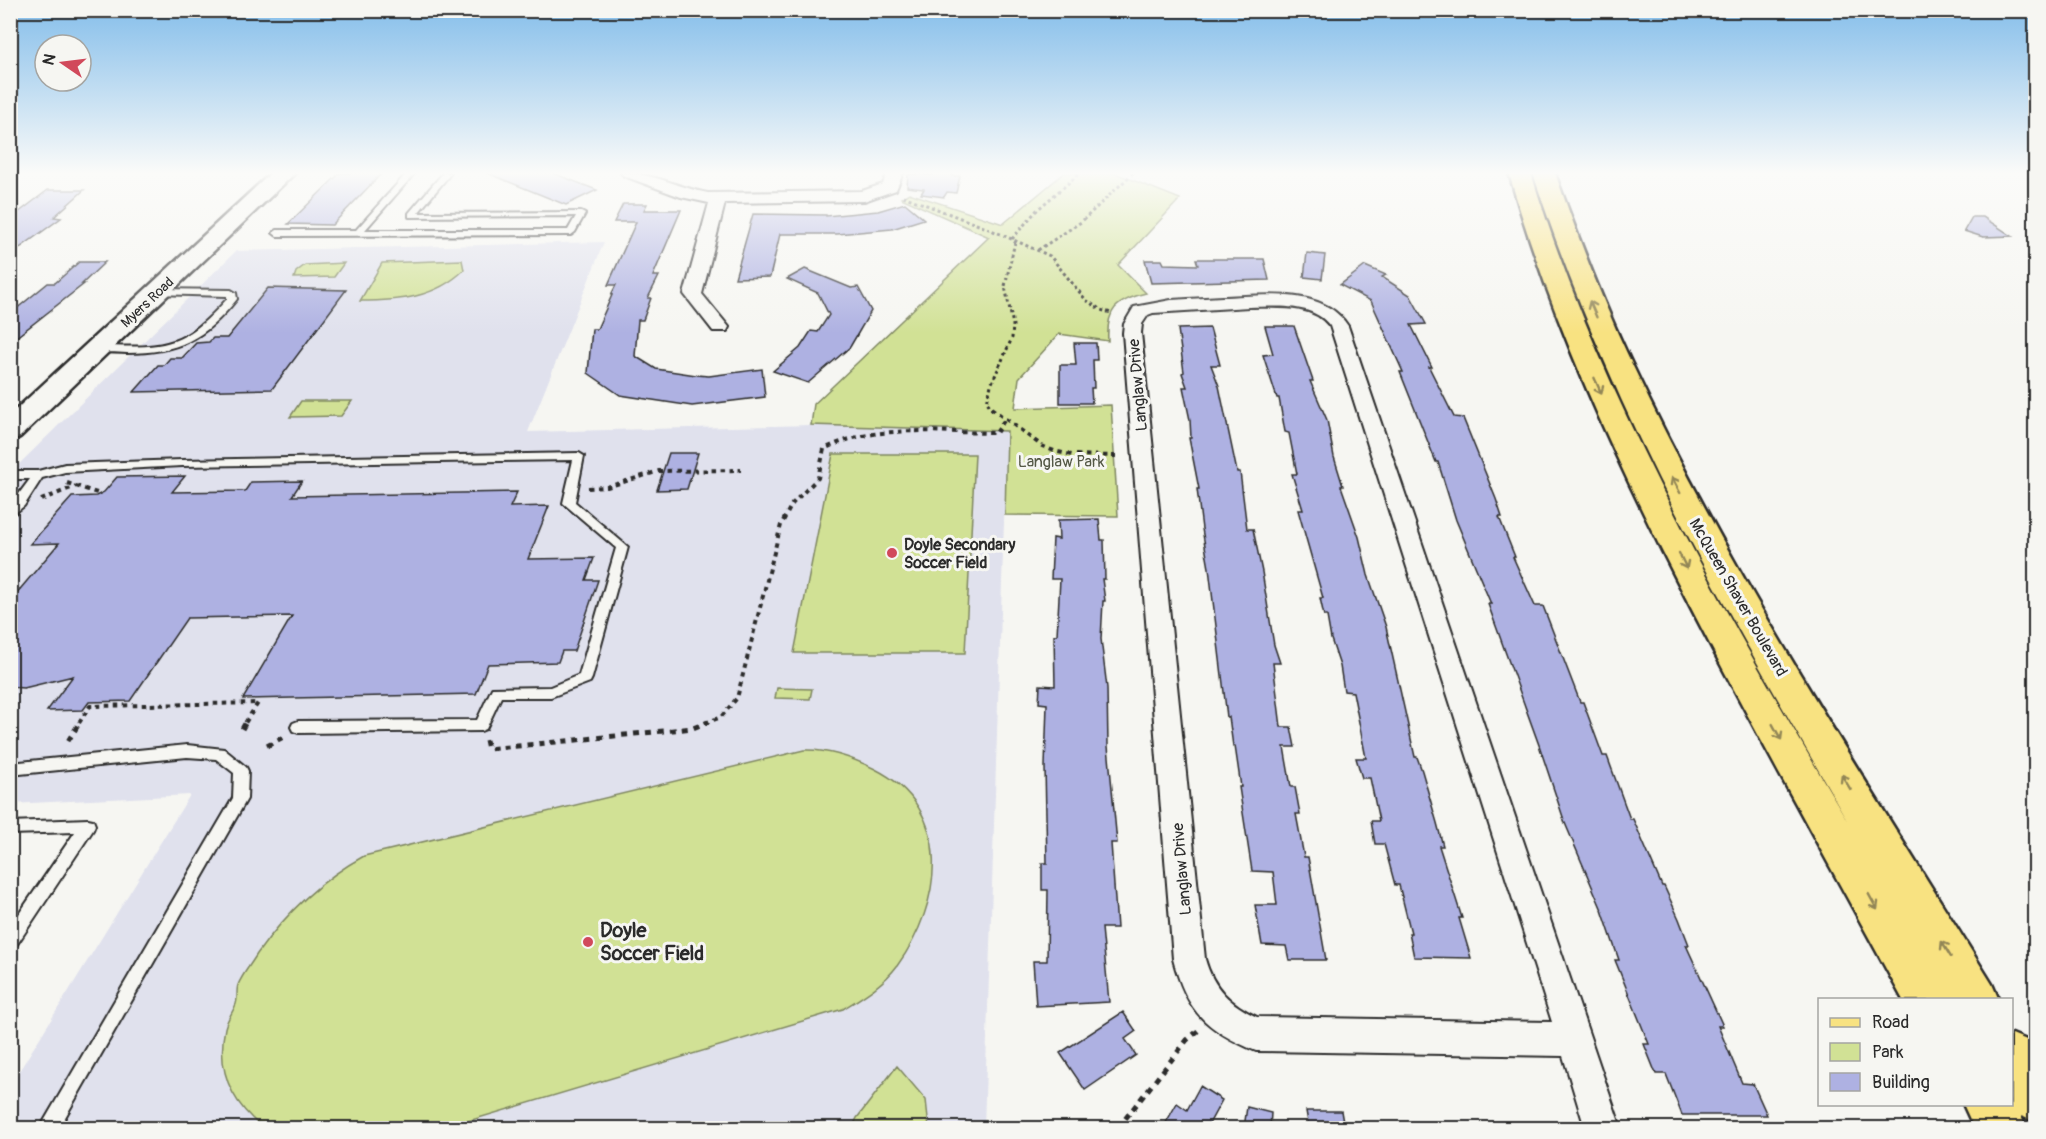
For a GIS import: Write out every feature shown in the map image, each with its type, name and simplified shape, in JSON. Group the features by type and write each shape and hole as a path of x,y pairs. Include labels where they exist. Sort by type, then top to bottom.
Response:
{"main road":[{"name":"Myers Road","path":"10,431 228,226"},
{"name":"McQueen Shaver Boulevard","path":"1539,226 1567,311 1598,386 1700,596 1927,998"},
{"name":"McQueen Shaver Boulevard","path":"1563,226 1587,293 1625,383 1674,482 1796,698 1975,998"},
{"path":"2013,1060 2036,1098"},
{"path":"1988,1106 2001,1128"}],"street":[{"path":"711,226 693,294 720,327"},
{"name":"Langlaw Drive","path":"1575,1040 1256,1034 1217,1014 1194,981 1190,959 1132,324 1141,311 1161,305 1297,302 1321,309 1335,319 1339,326 1575,1040 1603,1128"}],"lane":[{"path":"357,233 363,226"},
{"path":"397,233 403,226"},
{"path":"277,233 571,232 574,226"},
{"path":"97,349 165,349 178,345 203,330 232,299 231,293 158,292"},
{"path":"10,475 38,475 65,468 182,463 579,456 569,503 622,548 585,678 551,692 497,692 481,725 298,728"},
{"path":"10,513 20,503 38,475"},
{"path":"10,769 187,751 219,753 241,771 240,799 49,1128"},
{"path":"10,828 88,825 10,941"}],"path":[{"path":"978,226 1037,250 1058,264 1086,300 1101,310 1112,313"},
{"path":"1025,226 1014,241 1004,284 1005,296 1014,324 1012,337 991,383 987,402 991,410 1053,451 1077,455 1116,456"},
{"path":"1037,250 1051,243 1073,226"},
{"path":"481,725 488,749 693,728 721,717 736,698 781,525 792,504 818,478 824,448 831,444 873,434 996,433 1005,419"},
{"path":"573,487 603,489 617,486 646,473 659,471 741,470"},
{"path":"41,501 76,486"},
{"path":"68,741 90,706 258,703 242,729"},
{"path":"1118,1128 1188,1040 1217,1014"}],"shaded area":[{"path":"604,242 528,432 811,425 1007,431 984,1128 11,1128 10,1086 190,795 11,804 11,472 236,251"}],"green space":[{"name":"Langlaw Park","path":"965,226 1154,226 1118,265 1146,293 1127,299 1115,308 1109,321 1108,341 1059,334 1019,378 1015,408 1111,405 1118,516 1005,515 1007,431 811,425 814,404 989,237"},
{"path":"462,260 464,270 441,287 429,292 402,299 360,301 382,263"},
{"path":"344,263 334,277 294,278 296,272 305,265"},
{"path":"301,401 352,401 341,416 290,417"},
{"name":"Doyle Secondary Soccer Field","path":"833,454 975,454 965,653 794,653"},
{"path":"777,688 812,689 810,699 775,698"},
{"name":"Doyle Soccer Field","path":"804,750 823,751 849,758 875,769 901,786 919,808 929,832 933,859 931,887 924,914 913,941 897,966 885,979 843,1009 445,1128 263,1128 243,1108 235,1096 225,1072 223,1043 226,1025 236,1004 237,987 257,954 292,911 318,887 348,865 364,856"},
{"path":"897,1066 926,1100 929,1128 852,1128 857,1118"}],"building":[{"path":"10,226 50,226 10,255"},
{"path":"634,226 674,226 653,276 659,276 648,298 651,298 643,320 638,320 635,356 656,369 696,375 709,376 762,369 765,397 692,406 620,395 588,373 592,329 597,329 616,285 608,285"},
{"path":"750,226 901,226 837,234 780,234 770,277 735,278"},
{"path":"1967,226 1997,226 2012,236 1983,237 1964,231"},
{"path":"1307,253 1325,255 1322,279 1304,277"},
{"path":"1196,259 1264,259 1269,280 1151,283 1145,260 1162,260 1164,264 1198,265"},
{"path":"79,262 105,262 82,284 84,284 10,342 10,314 48,283 55,283"},
{"path":"1365,266 1386,275 1382,277 1410,295 1426,324 1411,325 1454,417 1463,418 1496,499 1502,517 1499,517 1515,557 1513,557 1535,606 1543,606 1603,756 1607,756 1630,819 1633,819 1679,919 1689,945 1686,945 1723,1026 1718,1026 1742,1083 1753,1084 1767,1115 1682,1115 1666,1074 1656,1074 1644,1044 1649,1044 1615,960 1619,960 1602,910 1565,823 1488,604 1491,604 1456,520 1438,462 1436,462 1400,372 1403,372 1371,301 1340,285"},
{"path":"805,269 851,288 858,287 871,311 850,347 808,383 773,371 800,348 811,331 818,332 829,315 818,293 787,279"},
{"path":"268,288 346,290 272,389 134,392 158,365 164,365 170,358 182,358 196,343 209,342 213,338 227,338"},
{"path":"1265,326 1294,326 1313,381 1310,381 1327,420 1334,457 1343,486 1341,486 1386,627 1415,757 1422,771 1437,823 1443,846 1439,846 1462,918 1459,918 1471,958 1414,957 1409,933 1411,933 1399,885 1395,885 1384,844 1375,844 1371,821 1379,821 1370,778 1362,778 1356,758 1366,758 1353,692 1344,691 1340,666 1320,598 1323,598 1298,510 1303,510 1292,474 1297,474 1289,433 1285,432 1279,398 1277,398 1263,355 1273,354"},
{"path":"1210,328 1220,365 1211,365 1219,386 1237,472 1240,472 1247,529 1253,529 1274,645 1280,663 1273,663 1281,727 1291,727 1295,747 1284,747 1291,787 1295,787 1300,814 1296,814 1304,857 1308,857 1326,960 1289,960 1286,946 1262,945 1255,905 1277,905 1273,872 1252,871 1235,746 1233,746 1229,717 1227,717 1197,489 1199,489 1189,438 1191,438 1190,420 1183,387 1187,387 1182,373 1184,372 1178,329"},
{"path":"1074,343 1096,343 1097,360 1093,360 1092,403 1060,403 1060,365 1076,365"},
{"path":"669,453 698,453 687,489 657,490"},
{"path":"185,476 172,492 245,491 251,482 302,481 292,496 517,492 510,507 549,506 528,559 594,558 586,580 598,580 574,651 562,651 558,662 488,664 476,694 243,699 292,616 187,618 130,701 89,702 83,710 47,711 73,676 24,688 10,687 10,601 59,543 30,544 72,497 96,496 104,492 117,477"},
{"path":"1099,519 1101,540 1104,540 1105,579 1102,579 1105,601 1103,601 1101,639 1107,688 1108,746 1117,843 1111,843 1117,928 1102,928 1109,1002 1036,1006 1033,961 1047,961 1048,890 1042,890 1042,863 1047,863 1045,767 1047,704 1039,703 1040,685 1055,686 1054,635 1057,635 1060,579 1051,579 1053,538 1059,539 1058,520"},
{"path":"1123,1012 1136,1031 1125,1039 1136,1055 1085,1090 1060,1053"},
{"path":"1200,1086 1222,1100 1209,1124 1216,1128 1163,1128 1177,1103 1187,1110"},
{"path":"1247,1107 1271,1113 1270,1128 1244,1128"},
{"path":"1306,1111 1341,1111 1344,1128 1309,1128"}],"place":[{"name":"Doyle Secondary Soccer Field","path":"892,553"},
{"name":"Doyle Soccer Field","path":"588,942"}]}
